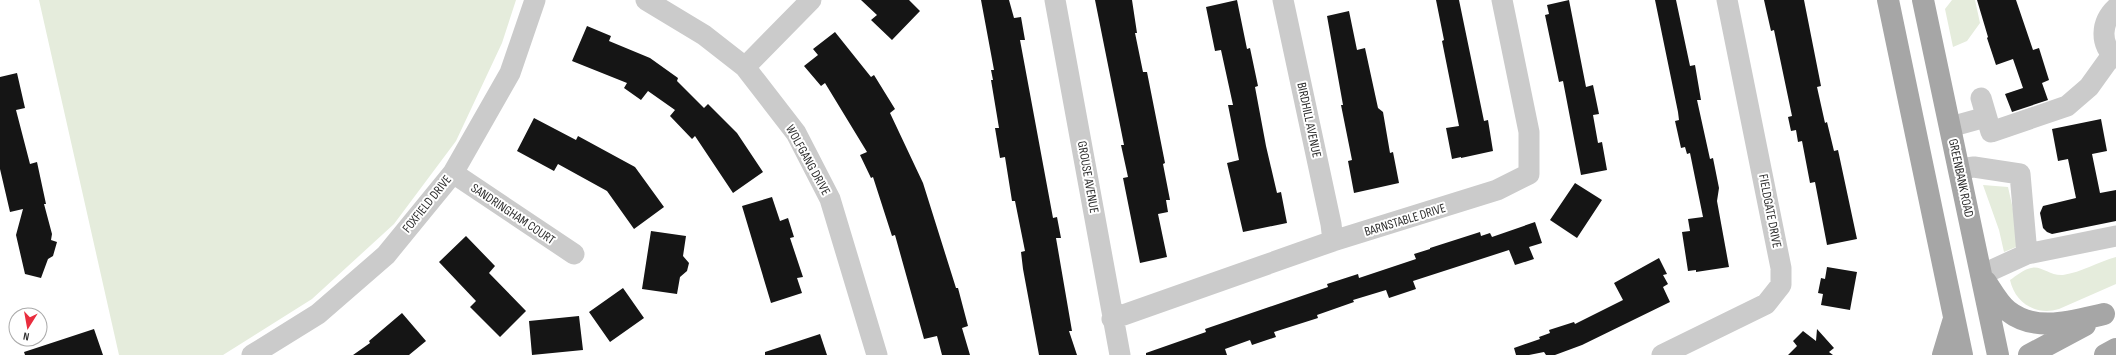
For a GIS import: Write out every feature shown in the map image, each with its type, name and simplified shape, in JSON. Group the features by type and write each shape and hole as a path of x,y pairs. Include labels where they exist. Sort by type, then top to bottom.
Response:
{"main road":[{"path":"1888,0 1962,355"},
{"name":"GREENBANK ROAD","path":"1923,0 1998,355"},
{"path":"1981,275 2008,311 2019,318 2038,323 2057,324 2110,311"},
{"path":"2030,355 2110,311"},
{"path":"1944,355 1954,319"},
{"path":"2105,355 2116,350"}],"street":[{"name":"FOXFIELD DRIVE","path":"252,355 318,314 386,255 453,174 510,73 535,0"},
{"name":"WOLFGANG DRIVE","path":"646,0 704,35 745,67 796,133 830,199 876,355"},
{"path":"745,67 811,0"},
{"name":"GROUSE AVENUE","path":"1056,0 1112,319 1120,355"},
{"name":"BIRDHILL AVENUE","path":"1283,0 1333,241"},
{"name":"BARNSTABLE DRIVE","path":"1112,319 1333,241 1497,190 1529,174 1529,132 1502,0"},
{"name":"FIELDGATE DRIVE","path":"1662,355 1766,304 1781,285 1781,268 1727,0"},
{"path":"1950,127 1984,107 1991,132 2067,106 2089,87 2114,56 2104,39 2104,30 2106,21 2116,8"},
{"path":"1959,169 1974,167 2020,174 2027,254"},
{"name":"SANDRINGHAM COURT","path":"453,174 574,254"},
{"path":"1981,275 2027,254 2116,236"}],"green space":[{"path":"39,0 516,0 502,43 456,141 394,224 312,299 223,355 119,355"},
{"path":"1952,0 1975,0 1980,23 1967,41 1953,47 1945,9"},
{"path":"1983,185 2008,187 2021,245 2004,252 1999,230"},
{"path":"2116,257 2116,284 2059,309 2050,311 2042,311 2028,306 2017,295 2010,280 2023,271 2035,267 2054,274 2063,275 2077,272"}],"building":[{"path":"861,0 909,0 920,11 892,40 871,20 877,15"},
{"path":"981,0 1009,0 1014,18 1021,17 1025,40 1020,40 1053,218 1057,217 1061,238 1056,238 1072,331 1069,331 1077,355 1039,355 1023,269 1021,252 1025,251 1015,201 1012,201 1005,157 1000,158 995,128 999,128 991,80 993,80 991,70 994,70"},
{"path":"1095,0 1132,0 1137,33 1135,33 1143,72 1147,72 1165,163 1163,164 1170,200 1166,200 1168,212 1158,214 1167,257 1140,263 1123,178 1128,177 1121,145 1124,145"},
{"path":"1237,0 1247,49 1250,48 1258,86 1255,87 1266,146 1277,193 1281,192 1287,223 1243,232 1227,163 1239,160 1228,105 1233,105 1221,50 1215,51 1206,7"},
{"path":"1436,0 1459,0 1484,121 1488,120 1493,151 1452,159 1446,128 1459,126 1442,41 1444,40"},
{"path":"1569,0 1586,87 1593,85 1599,114 1593,115 1598,143 1602,142 1607,170 1581,175 1563,81 1559,82 1545,15 1549,14 1547,5"},
{"path":"1655,0 1676,0 1690,66 1695,65 1701,100 1697,100 1710,159 1713,158 1719,188 1717,201 1729,267 1696,272 1696,270 1688,271 1682,232 1690,231 1688,219 1703,217 1690,153 1687,154 1685,147 1681,148 1675,121 1679,120 1678,112"},
{"path":"1764,0 1804,0 1821,86 1817,87 1825,123 1827,122 1834,151 1838,150 1857,239 1827,245 1815,182 1810,183 1802,141 1798,142 1796,130 1791,131 1788,117 1792,116 1774,30 1771,31"},
{"path":"1977,0 2016,0 2033,50 2039,48 2049,80 2042,83 2048,100 2012,112 2005,94 2023,88 2013,59 1996,65"},
{"path":"1349,11 1357,50 1365,48 1378,108 1383,112 1390,153 1393,152 1399,183 1354,193 1348,161 1352,160 1341,105 1343,105 1327,16"},
{"path":"587,26 611,36 609,41 650,58 678,78 677,81 704,108 708,104 737,133 763,172 733,193 695,136 692,139 670,116 675,110 648,91 641,100 624,88 627,83 572,61"},
{"path":"835,32 871,77 874,75 895,109 890,113 923,183 956,288 958,288 968,326 962,328 970,355 942,355 937,336 924,339 895,235 892,236 873,177 871,178 860,155 867,152 825,83 821,86 804,66 818,55 813,49"},
{"path":"17,73 25,108 16,110 30,164 37,162 46,204 44,204 52,234 51,240 57,242 53,256 48,259 41,278 25,274 16,235 23,209 10,212 0,169 0,77"},
{"path":"534,118 576,140 578,136 635,167 664,207 634,229 607,191 558,164 554,171 517,151"},
{"path":"2101,119 2107,151 2092,154 2100,193 2116,190 2116,221 2052,234 2047,232 2043,228 2040,213 2043,206 2076,198 2068,159 2058,161 2052,129"},
{"path":"1575,183 1602,200 1577,238 1550,220"},
{"path":"772,197 780,221 788,218 794,237 790,238 803,277 797,278 802,293 771,303 742,206"},
{"path":"1535,222 1542,243 1529,247 1534,259 1515,265 1509,250 1413,281 1416,289 1389,298 1386,290 1353,300 1354,302 1317,315 1318,318 1274,332 1276,337 1252,345 1250,340 1225,349 1227,355 1146,355 1146,353 1206,332 1205,329 1328,287 1327,284 1358,274 1359,278 1416,259 1414,254 1430,248 1480,232 1481,236 1490,233 1492,237"},
{"path":"651,231 686,236 683,256 689,263 687,271 680,277 677,294 642,289"},
{"path":"466,236 495,266 489,273 526,311 500,337 470,307 476,301 439,262"},
{"path":"1659,258 1667,274 1663,275 1668,284 1663,287 1670,302 1582,345 1555,355 1546,355 1544,352 1529,355 1516,355 1514,348 1540,339 1539,337 1550,333 1549,330 1574,322 1575,324 1623,300 1614,283"},
{"path":"1827,267 1857,272 1850,310 1821,305 1823,294 1818,293 1821,278 1825,279"},
{"path":"623,288 644,318 610,342 589,312"},
{"path":"402,313 426,341 409,355 353,355 370,343 369,341"},
{"path":"579,316 583,350 532,355 529,321"},
{"path":"94,329 103,355 25,355 24,352 39,347 48,347 48,344"},
{"path":"1817,329 1834,348 1829,352 1833,355 1788,355 1797,346 1793,341 1803,331 1816,341"},
{"path":"820,334 827,355 765,355 765,352"}]}
